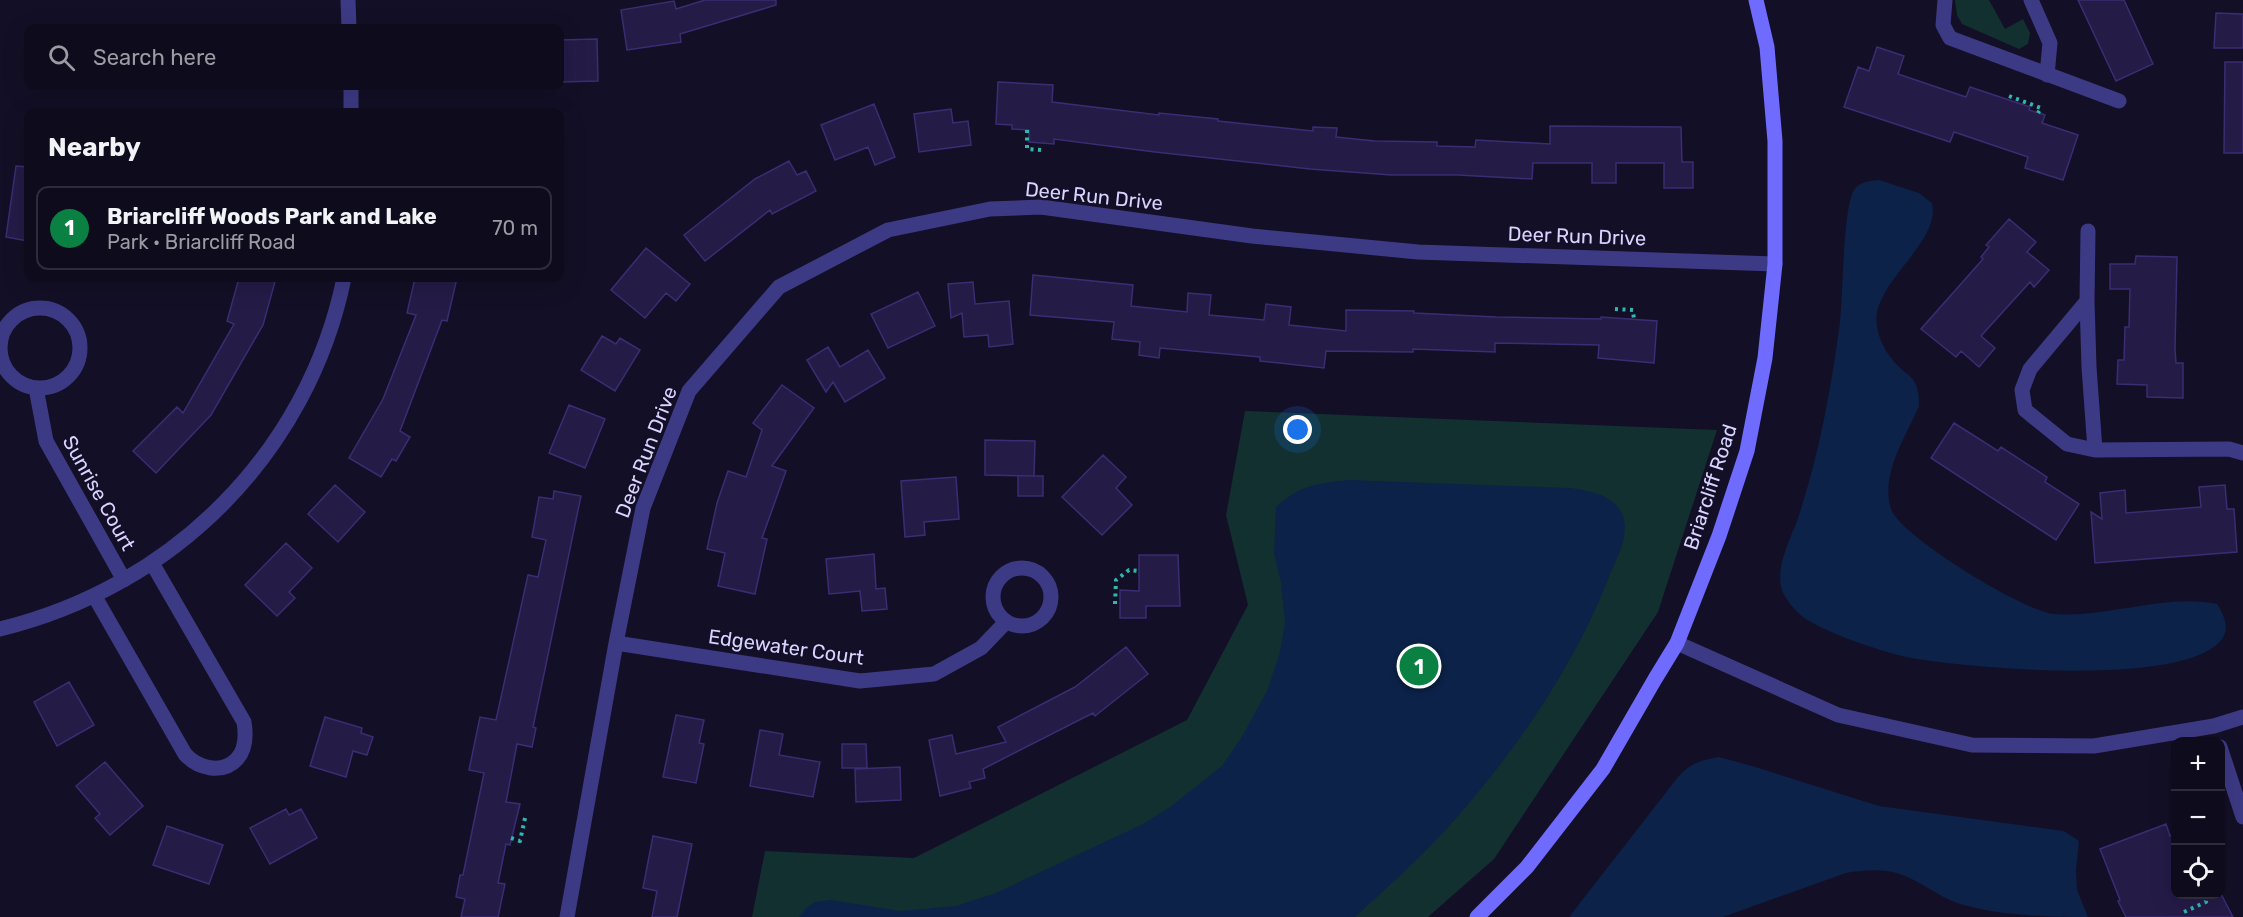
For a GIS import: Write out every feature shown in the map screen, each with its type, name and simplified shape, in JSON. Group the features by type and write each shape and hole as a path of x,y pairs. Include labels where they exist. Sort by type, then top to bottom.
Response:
{"street":[{"path":"348,0 349,24"},
{"name":"Briarcliff Road","path":"1477,917 1527,867 1603,769 1677,643 1719,536 1747,452 1765,358 1775,264 1775,141 1767,47 1756,0"},
{"path":"1945,0 1943,25 1950,38 2119,101"},
{"path":"2031,0 2050,43 2047,75"},
{"path":"351,90 351,108"},
{"name":"Deer Run Drive","path":"567,917 643,507 689,391 779,287 888,230 990,209 1041,207 1252,236 1418,252 1775,264"},
{"path":"2088,231 2089,367 2095,450"},
{"path":"0,629 46,616 95,597 152,563 184,540 230,497 272,445 299,401 330,328 343,282"},
{"path":"2087,301 2030,369 2022,390 2025,410 2067,444 2095,450 2229,448 2243,453"},
{"path":"45,309 59,313 72,323 79,337 80,353 76,368 66,380 52,387 36,388 21,384 9,374 2,360 0,344 5,329 15,317 29,310 45,309"},
{"name":"Sunrise Court","path":"36,388 46,441 124,580"},
{"path":"95,597 185,754 192,762 202,767 225,767 236,760 243,749 246,736 244,722 152,563"},
{"name":"Edgewater Court","path":"616,643 860,681 934,674 981,648 1006,622"},
{"path":"1677,643 1838,715 1972,745 2094,746 2214,726 2243,717"},
{"path":"2214,726 2218,737"},
{"path":"2225,762 2243,816"}],"path":[{"path":"2009,96 2040,108 2038,113"},
{"path":"1027,130 1027,149 1042,150"},
{"path":"1615,309 1633,310 1634,320"},
{"path":"1115,604 1116,580 1129,570 1139,571"},
{"path":"511,838 520,841 525,818"},
{"path":"2184,912 2206,902 2206,899"}],"green space":[{"path":"1955,0 1989,0 2005,29 2023,19 2030,33 2028,44 2019,49 1962,24 1957,15"},
{"path":"1245,411 1717,430 1658,612 1494,859 1428,917 752,917 765,851 914,858 1187,720 1248,605 1226,515"}],"water":[{"path":"1879,180 1919,193 1932,203 1932,216 1928,229 1892,281 1878,308 1877,316 1878,332 1884,347 1899,367 1914,381 1919,397 1919,406 1896,456 1889,482 1891,509 1899,521 1916,537 1965,571 2018,601 2054,614 2095,613 2178,601 2217,604 2226,630 2222,639 2201,654 2166,664 2074,671 1939,662 1899,655 1845,638 1806,619 1788,601 1782,589 1781,570 1812,472 1828,397 1840,322 1850,200 1859,185"},
{"path":"1348,480 1584,490 1611,501 1621,512 1625,528 1619,553 1594,612 1557,682 1536,715 1513,748 1464,809 1418,858 1355,917 799,917 815,902 831,900 900,911 956,906 996,893 1143,824 1170,807 1222,766 1243,735 1267,691 1280,652 1285,622 1281,582 1274,553 1276,507 1285,499 1309,486"},
{"path":"1719,757 1879,806 2064,831 2079,841 2076,870 2077,890 2088,917 1998,912 1959,904 1905,876 1876,870 1846,873 1723,917 1569,917 1678,777 1697,763"}],"building":[{"path":"705,0 776,0 776,5 680,34 681,42 627,50 621,10 674,1 676,9"},
{"path":"2078,0 2124,0 2153,64 2116,81"},
{"path":"2216,13 2243,14 2243,48 2214,48"},
{"path":"597,39 598,81 564,82 564,40"},
{"path":"1877,47 1904,56 1898,74 1966,97 1970,87 2030,107 2029,110 2045,115 2042,123 2078,135 2063,180 2025,168 2028,157 1954,132 1950,142 1844,107 1858,67 1869,71"},
{"path":"2225,62 2243,62 2243,153 2224,153"},
{"path":"998,82 1053,85 1052,102 1313,131 1313,127 1337,128 1336,137 1375,141 1437,142 1437,146 1475,147 1476,140 1550,144 1550,126 1681,127 1682,162 1693,162 1693,188 1664,188 1664,163 1616,163 1616,183 1592,183 1592,163 1533,163 1532,179 1458,175 1391,175 1310,169 1054,139 1054,144 1029,142 1029,130 1012,129 1012,125 996,124"},
{"path":"874,104 895,157 875,165 868,147 835,160 821,125"},
{"path":"951,109 953,123 968,121 971,145 919,152 914,114"},
{"path":"789,161 797,175 806,171 816,191 772,214 770,210 705,261 684,235 755,179"},
{"path":"16,166 24,167 24,240 6,237"},
{"path":"2009,219 2036,242 2027,252 2049,270 2034,287 2030,282 1981,336 1995,348 1979,367 1961,351 1956,357 1921,329 1983,259 1981,257 1989,247 1986,245"},
{"path":"646,248 690,284 676,301 666,293 645,318 611,290"},
{"path":"2136,256 2177,257 2175,349 2176,363 2183,363 2183,398 2147,397 2147,385 2117,384 2118,360 2124,360 2125,327 2129,327 2130,289 2110,289 2110,264 2135,264"},
{"path":"1033,275 1133,285 1131,306 1187,312 1188,293 1211,295 1209,315 1264,320 1266,304 1291,307 1289,325 1346,331 1346,310 1414,311 1414,313 1496,317 1601,319 1601,317 1657,321 1654,363 1598,358 1599,345 1495,343 1495,352 1413,349 1413,352 1326,351 1324,368 1260,361 1260,357 1160,348 1159,358 1139,355 1140,342 1112,339 1114,322 1030,315"},
{"path":"238,282 275,282 263,325 211,415 156,473 133,451 177,407 183,413 234,324 227,321"},
{"path":"414,282 456,282 447,321 442,320 400,431 410,437 396,461 392,459 381,477 349,458 383,399 416,315 407,313"},
{"path":"973,282 975,304 1009,301 1013,344 989,347 988,335 964,337 962,313 951,318 948,284"},
{"path":"918,292 935,326 888,348 871,314"},
{"path":"602,336 616,344 620,338 640,350 615,391 581,370"},
{"path":"828,347 840,367 868,350 885,378 845,402 833,382 826,392 807,360"},
{"path":"782,385 814,408 772,466 786,471 762,538 767,539 755,594 718,586 725,553 707,549 717,503 728,471 746,477 762,430 753,423"},
{"path":"569,405 605,419 585,468 549,453"},
{"path":"1954,423 1998,451 2001,447 2047,477 2045,482 2079,504 2056,540 1931,458"},
{"path":"985,440 1035,441 1034,476 985,475"},
{"path":"1103,455 1126,477 1116,488 1132,505 1102,535 1062,497"},
{"path":"1018,476 1043,476 1043,496 1018,496"},
{"path":"956,477 959,519 924,522 925,535 905,537 901,481"},
{"path":"335,485 365,512 338,542 308,514"},
{"path":"2225,485 2227,509 2234,509 2237,552 2095,563 2091,512 2102,519 2100,493 2125,490 2126,513 2201,507 2199,487"},
{"path":"554,491 581,496 533,727 536,728 532,747 517,744 506,802 520,804 510,845 506,844 498,883 505,884 498,917 461,917 465,899 456,897 460,875 463,875 484,773 469,770 480,717 496,720 528,575 538,577 546,540 532,537 539,497 553,499"},
{"path":"286,543 312,568 289,592 295,598 277,616 245,585"},
{"path":"874,554 876,589 885,588 887,609 862,611 860,591 829,594 826,559"},
{"path":"1139,555 1178,555 1180,606 1146,606 1146,618 1120,618 1120,590 1139,591"},
{"path":"1126,647 1148,674 1095,716 1093,713 983,769 985,778 969,782 971,788 940,796 929,740 952,735 956,754 1006,742 998,727 1075,687"},
{"path":"69,682 94,725 57,746 34,702"},
{"path":"676,715 704,720 699,743 704,744 696,783 663,777"},
{"path":"325,717 362,728 361,733 373,737 367,755 353,751 346,777 310,766"},
{"path":"760,730 783,734 779,755 820,762 813,797 750,786"},
{"path":"842,744 866,744 867,768 842,768"},
{"path":"105,762 143,806 110,835 95,818 100,814 76,786"},
{"path":"900,767 901,800 856,802 855,769"},
{"path":"286,809 289,815 301,809 317,838 270,864 250,828"},
{"path":"2166,824 2171,835 2171,899 2224,899 2233,917 2126,917 2100,849"},
{"path":"167,826 223,845 209,884 153,865"},
{"path":"653,836 692,844 677,917 652,917 657,891 643,888"}],"place":[{"name":"Briarcliff Woods Park and Lake","path":"1419,666"}]}
